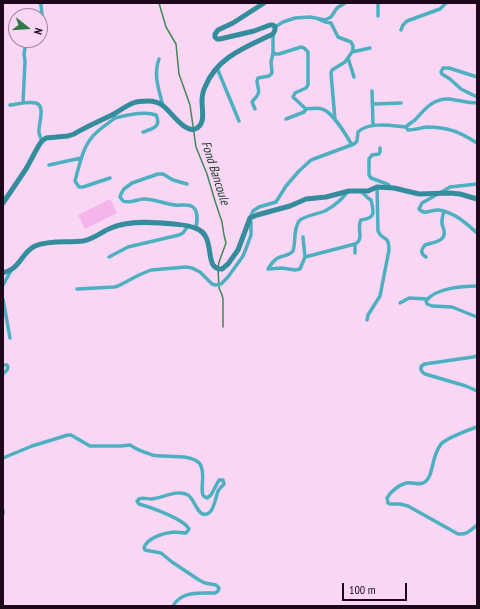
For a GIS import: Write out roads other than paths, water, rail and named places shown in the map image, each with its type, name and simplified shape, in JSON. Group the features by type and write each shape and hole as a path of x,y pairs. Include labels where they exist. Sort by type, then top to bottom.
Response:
{"main road":[{"path":"3,203 26,169 42,141 46,138 74,134 114,116 134,103 141,101 157,102 184,127 193,130 199,127 203,118 202,103 205,88 217,68 231,55 273,34 275,27 270,25 254,31 220,39 215,37 215,34 218,30 233,23 264,3"},
{"path":"3,273 12,269 26,253 34,247 42,244 92,239 111,228 122,225 148,222 196,228 206,237 212,266 222,269 228,264 238,250 250,218 290,206 302,200 326,197 349,191 368,191 377,187 419,194 460,194 477,200"}],"street":[{"path":"275,27 283,22 295,18 310,17 325,20 332,15 339,5 345,3"},
{"path":"378,3 378,16"},
{"path":"402,30 403,25 407,21 440,9 446,3"},
{"path":"318,19 333,24 338,36 351,42 353,46 352,52 348,58 331,73 335,120"},
{"path":"255,109 252,102 259,93 256,81 258,78 269,76 272,73 271,62 274,52 273,34"},
{"path":"274,52 279,54 301,47 308,52 308,87 294,93 293,95 306,109"},
{"path":"23,103 25,48"},
{"path":"352,52 370,48"},
{"path":"348,58 354,77"},
{"path":"158,59 156,72 163,106"},
{"path":"217,68 239,121"},
{"path":"477,77 446,68 444,68 442,72 442,74 461,89 477,97"},
{"path":"372,91 373,125"},
{"path":"406,127 426,108 435,102 448,99 477,103"},
{"path":"10,105 23,103 35,103 39,105 41,110 39,132 42,141"},
{"path":"373,104 401,103"},
{"path":"286,119 304,112 306,109 321,108 335,120 352,145"},
{"path":"110,178 83,187 79,187 76,181 81,158 86,146 96,132 114,116 156,115 158,122 157,125 154,128 143,132"},
{"path":"77,289 114,287 151,270 186,267 200,272 212,284 221,284 243,256 248,246 251,235 251,213 255,209 276,202 286,186 311,160 352,145 357,141 357,134 360,130 373,125 406,127 408,130 428,127 452,130 459,132 477,143"},
{"path":"380,148 379,154 372,155 369,158 369,175 371,178 389,185 390,188"},
{"path":"49,165 81,158"},
{"path":"187,184 173,180 163,174 158,174 132,183 124,189 120,197 123,201 127,202 145,199 157,200 176,206 190,205 195,208 196,211 196,228"},
{"path":"477,184 450,187 422,203 419,209 422,212 434,210 457,217 477,233"},
{"path":"366,320 380,296 389,250 387,240 380,236 378,231 377,187"},
{"path":"303,238 305,257 300,269 268,269 278,258 289,255 293,251 295,231 301,219 324,211 338,203 349,191"},
{"path":"305,257 358,242 360,238 358,225 360,221 368,219 373,213 371,200 361,191"},
{"path":"426,257 422,254 425,245 440,241 444,237 445,232 442,222 444,212"},
{"path":"109,257 128,247 179,235 183,233 188,226"},
{"path":"355,244 355,253"},
{"path":"3,285 12,269"},
{"path":"400,303 409,298 427,299 451,288 477,286"},
{"path":"3,299 10,338"},
{"path":"427,299 426,302 429,305 452,307 477,317"},
{"path":"477,356 473,358 425,364 422,365 421,369 425,374 466,386 477,391"},
{"path":"3,365 8,367 8,370 3,374"},
{"path":"477,427 455,436 443,443 437,450 427,481 420,484 406,483 389,494 387,498 388,503 408,506 458,534 468,533 477,524"},
{"path":"3,463 5,458 32,446 68,435 90,446 130,445 155,455 186,457 197,461 201,466 203,479 202,493 203,496 207,498 211,495 218,480 224,480 224,484 218,490 212,510 207,514 201,513 192,498 182,493 152,499 142,498 138,499 137,501 139,504 175,518 186,525 189,529 186,533 173,532 157,536 146,542 144,548 145,550 161,552 172,562 199,580 216,585 218,588 218,591 214,593 184,595 178,599 173,606"}],"waterway":[{"name":"Fond Bancoule","path":"159,3 166,27 176,44 179,74 190,105 196,147 207,174 222,222 226,243 218,268 219,288 223,299 223,327"}]}
